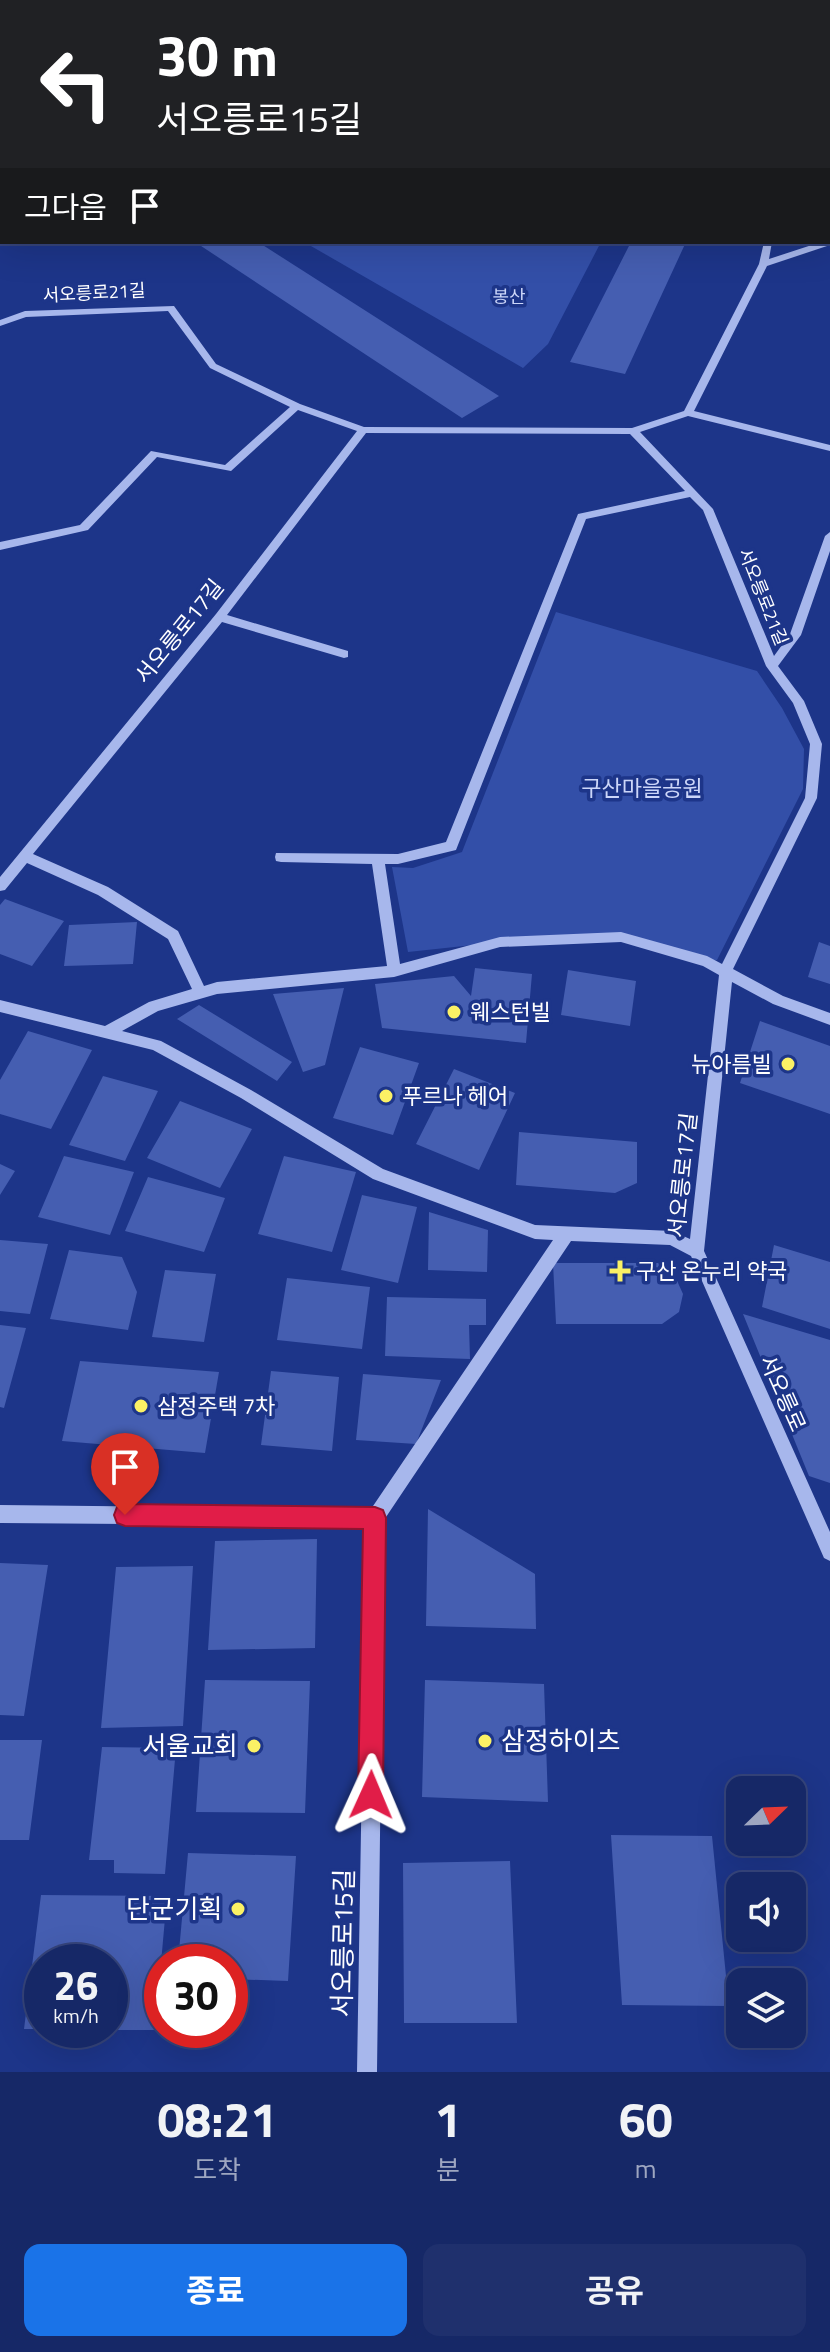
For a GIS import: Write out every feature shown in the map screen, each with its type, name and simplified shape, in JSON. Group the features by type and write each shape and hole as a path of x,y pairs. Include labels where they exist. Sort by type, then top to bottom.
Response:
{"street":[{"path":"768,244 763,264 688,413 830,448"},
{"path":"763,264 824,244"},
{"name":"서오릉로21길","path":"0,323 25,314 171,308 213,366 297,406 363,430 633,431 688,413"},
{"path":"0,546 84,528 155,453 227,469 297,406"},
{"name":"서오릉로17길","path":"0,886 220,617 363,430"},
{"name":"서오릉로21길","path":"633,431 708,509 772,666"},
{"path":"281,857 398,859 451,846 582,516 692,493"},
{"name":"서오릉로21길","path":"772,666 795,635 830,536"},
{"path":"220,617 344,654"},
{"name":"서오릉로17길","path":"0,1006 156,1045 246,1094 378,1174 535,1232 672,1238 696,1251 726,970 811,798 823,745 798,701 772,666"},
{"path":"24,856 103,891 173,935 201,993"},
{"path":"378,859 394,971"},
{"path":"109,1031 154,1006 217,988 394,971 500,942 621,937 726,970 778,1000 830,1019"},
{"path":"0,1514 375,1518 567,1233"},
{"name":"서오릉로","path":"696,1251 830,1552"},
{"name":"서오릉로15길","path":"367,2072 375,1518"}],"green space":[{"name":"봉산","path":"307,244 600,244 548,344 523,368"},
{"name":"구산마을공원","path":"556,612 757,671 804,749 803,789 717,960 707,962 621,937 501,942 408,952 392,867 413,868 462,852"}],"building":[{"path":"198,244 261,244 499,396 462,418"},
{"path":"630,244 685,244 625,374 570,362"},
{"path":"5,899 64,921 32,966 0,954 0,905"},
{"path":"137,922 133,964 64,966 69,925"},
{"path":"819,942 830,946 830,984 808,977"},
{"name":"웨스턴빌","path":"475,968 532,974 526,1043 382,1028 375,984 454,976 471,996"},
{"path":"568,970 636,981 630,1026 561,1015"},
{"path":"344,988 325,1065 303,1072 273,994"},
{"path":"199,1005 292,1062 277,1081 177,1019"},
{"name":"뉴아름빌","path":"760,1021 830,1046 830,1114 740,1083"},
{"path":"28,1031 92,1050 51,1129 0,1114 0,1080"},
{"path":"360,1047 419,1063 393,1135 333,1118"},
{"path":"454,1069 515,1093 479,1170 416,1144"},
{"path":"103,1076 158,1091 125,1161 69,1145"},
{"path":"180,1101 252,1129 220,1188 147,1158"},
{"path":"519,1132 637,1142 637,1183 615,1193 516,1185"},
{"path":"64,1156 134,1172 110,1235 38,1217"},
{"path":"284,1156 356,1172 332,1252 258,1234"},
{"path":"0,1164 15,1171 0,1195"},
{"path":"148,1177 225,1198 204,1252 125,1231"},
{"path":"362,1195 417,1207 398,1283 341,1270"},
{"path":"429,1212 488,1230 487,1272 428,1270"},
{"path":"0,1240 48,1244 30,1314 0,1311"},
{"path":"774,1245 830,1262 830,1329 762,1307"},
{"path":"69,1250 122,1257 137,1292 128,1330 50,1319"},
{"path":"553,1263 658,1263 674,1274 683,1294 679,1312 662,1324 556,1324"},
{"path":"165,1270 216,1274 204,1342 152,1337"},
{"path":"287,1278 370,1287 362,1349 277,1340"},
{"path":"387,1297 486,1299 486,1325 469,1325 470,1359 385,1356"},
{"path":"743,1314 830,1340 830,1483 809,1476"},
{"path":"0,1325 26,1328 4,1408 0,1407"},
{"name":"삼정주택 7차","path":"80,1361 219,1372 205,1453 62,1441"},
{"path":"271,1371 339,1377 332,1451 261,1445"},
{"path":"363,1374 441,1380 416,1444 356,1440"},
{"path":"428,1509 535,1574 536,1629 426,1626"},
{"path":"317,1539 315,1648 208,1650 215,1541"},
{"path":"0,1563 48,1565 24,1716 0,1715"},
{"path":"193,1566 183,1726 101,1728 116,1567"},
{"name":"서울교회","path":"205,1680 310,1681 305,1813 196,1812"},
{"name":"삼정하이츠","path":"425,1680 544,1684 548,1802 422,1797"},
{"path":"0,1740 42,1740 29,1840 0,1840"},
{"path":"102,1747 176,1748 165,1874 114,1873 114,1860 89,1860"},
{"path":"611,1835 712,1836 726,1976 726,2006 622,2005"},
{"name":"단군기획","path":"188,1853 296,1856 288,1981 248,1980 248,1944 180,1944"},
{"path":"510,1861 517,2023 404,2023 403,1863"},
{"path":"41,1895 167,1896 163,1944 144,1944 144,2030 128,2030 128,1944 35,1944"}],"place":[{"name":"웨스턴빌","path":"454,1012"},
{"name":"뉴아름빌","path":"788,1064"},
{"name":"푸르나 헤어","path":"386,1096"},
{"name":"구산 온누리 약국","path":"620,1271"},
{"name":"삼정주택 7차","path":"141,1406"},
{"name":"삼정하이츠","path":"485,1741"},
{"name":"서울교회","path":"254,1746"},
{"name":"단군기획","path":"238,1909"}],"route":[{"path":"125,1515 375,1518 371,1795"}]}
